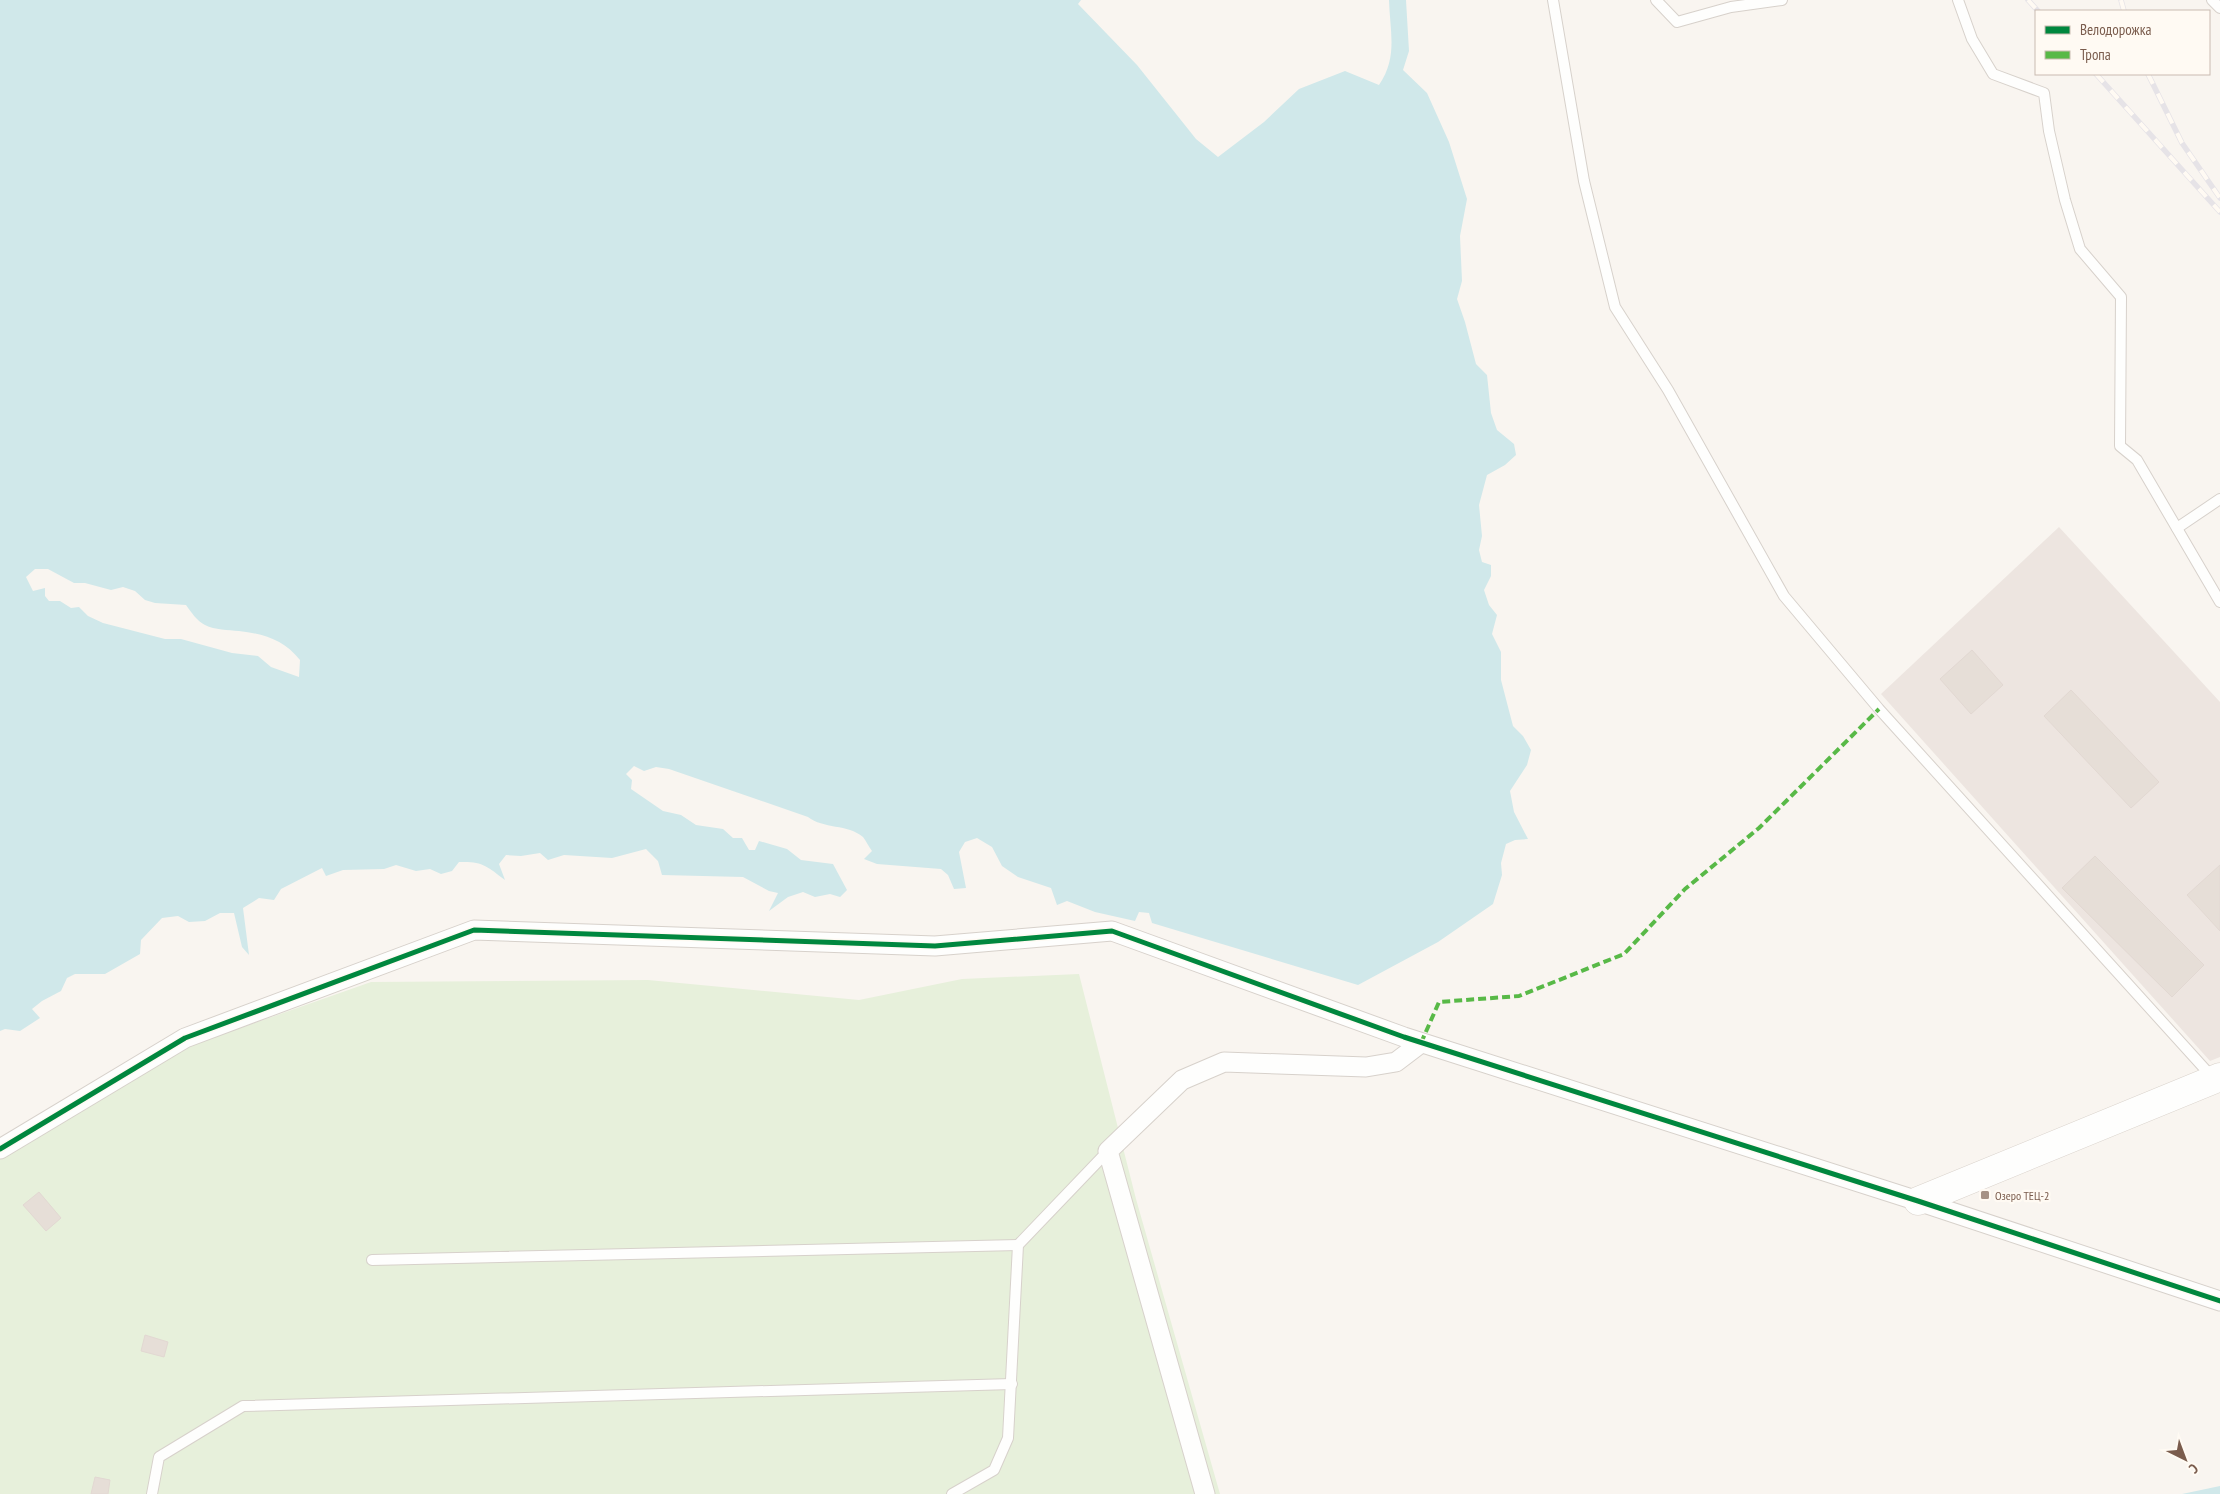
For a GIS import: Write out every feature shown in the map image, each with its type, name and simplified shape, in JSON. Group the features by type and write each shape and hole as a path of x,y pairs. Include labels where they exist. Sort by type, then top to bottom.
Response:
{"street":[{"path":"0,1149 185,1038 474,930 935,946 1112,931 1421,1043 1918,1201 2220,1302"},
{"path":"1205,1494 1108,1151 1182,1080 1224,1062 1366,1067 1396,1062 1421,1043"},
{"path":"1918,1201 2217,1078"}],"lane":[{"path":"1554,0 1584,181 1615,307 1668,390 1784,596 1879,709 2217,1078"},
{"path":"1656,0 1677,22 1731,7 1782,0"},
{"path":"1958,0 1972,39 1993,74 2044,93 2063,192 2080,249 2121,297 2120,446 2137,460 2220,602"},
{"path":"2212,0 2220,8"},
{"path":"2177,528 2220,499"},
{"path":"952,1494 994,1470 1008,1438 1018,1245 1108,1151"},
{"path":"372,1260 1018,1245"},
{"path":"152,1494 160,1457 243,1406 1012,1384"}],"shaded area":[{"path":"2059,527 2220,702 2220,1057 2210,1061 1881,694"}],"green space":[{"path":"1079,974 1136,1199 1220,1494 0,1494 0,1155 144,1062 371,982 648,980 859,1000 962,979"}],"water":[{"path":"0,0 1081,0 1078,4 1137,65 1196,139 1218,157 1264,122 1299,89 1345,71 1379,85 1389,65 1391,55 1389,0 1406,0 1409,51 1403,70 1427,93 1449,142 1467,199 1460,236 1462,281 1457,299 1476,364 1487,375 1491,413 1497,430 1514,444 1516,455 1505,465 1487,475 1479,505 1482,536 1479,550 1482,562 1491,565 1491,576 1484,590 1489,605 1497,615 1492,634 1501,652 1501,680 1513,726 1523,736 1531,750 1527,765 1510,791 1514,812 1528,839 1515,840 1506,844 1501,863 1502,875 1493,904 1438,942 1358,985 1152,923 1149,913 1139,912 1135,921 1095,912 1067,901 1057,905 1051,888 1018,877 1002,866 992,847 977,838 965,842 959,852 966,888 954,889 948,875 941,869 877,864 864,859 872,851 863,837 850,830 814,821 808,817 669,769 656,767 644,771 634,766 626,774 632,780 631,789 663,811 681,815 696,825 723,829 733,838 742,838 749,850 755,850 759,841 787,849 801,860 833,864 847,890 840,897 830,894 815,897 803,892 788,897 769,911 778,893 769,891 743,877 662,875 658,861 646,849 612,858 564,855 548,860 540,853 521,856 506,855 499,864 505,880 484,865 473,862 459,862 452,871 441,874 430,869 416,871 396,865 384,869 343,870 326,876 322,868 281,889 274,900 259,898 243,908 249,955 242,947 234,913 220,913 205,921 189,922 178,916 162,918 141,940 140,954 105,974 75,974 67,978 61,991 42,1001 32,1009 40,1018 20,1031 5,1029 0,1031","holes":["35,569 48,569 74,583 85,583 111,590 123,587 135,591 145,600 155,603 186,605 197,619 209,627 257,634 273,639 287,647 300,660 299,677 271,667 258,656 232,653 181,639 165,639 103,623 88,616 79,607 71,608 60,601 49,601 45,596 45,588 33,591 26,577"]},
{"path":"2220,1486 2220,1494 2182,1494"}],"building":[{"path":"1972,650 2003,685 1971,714 1940,679"},
{"path":"2071,690 2159,782 2131,808 2044,716"},
{"path":"2095,856 2204,965 2172,997 2062,888"},
{"path":"2220,865 2220,931 2187,895"},
{"path":"39,1192 61,1218 46,1231 23,1205"},
{"path":"145,1335 168,1342 164,1357 141,1351"},
{"path":"95,1477 110,1480 108,1494 91,1494"}],"railway":[{"path":"2028,0 2037,10"},
{"path":"2121,0 2124,10"},
{"path":"2097,75 2220,212"},
{"path":"2148,75 2182,143 2220,198"}],"marked path":[{"path":"1421,1043 1439,1002 1519,996 1624,954 1685,889 1759,828 1879,709"}],"cycle path":[{"path":"0,1149 185,1038 474,930 935,946 1112,931 1404,1037 1918,1201 2220,1301"}],"place":[{"name":"Озеро ТЕЦ-2","path":"1985,1195"}]}
